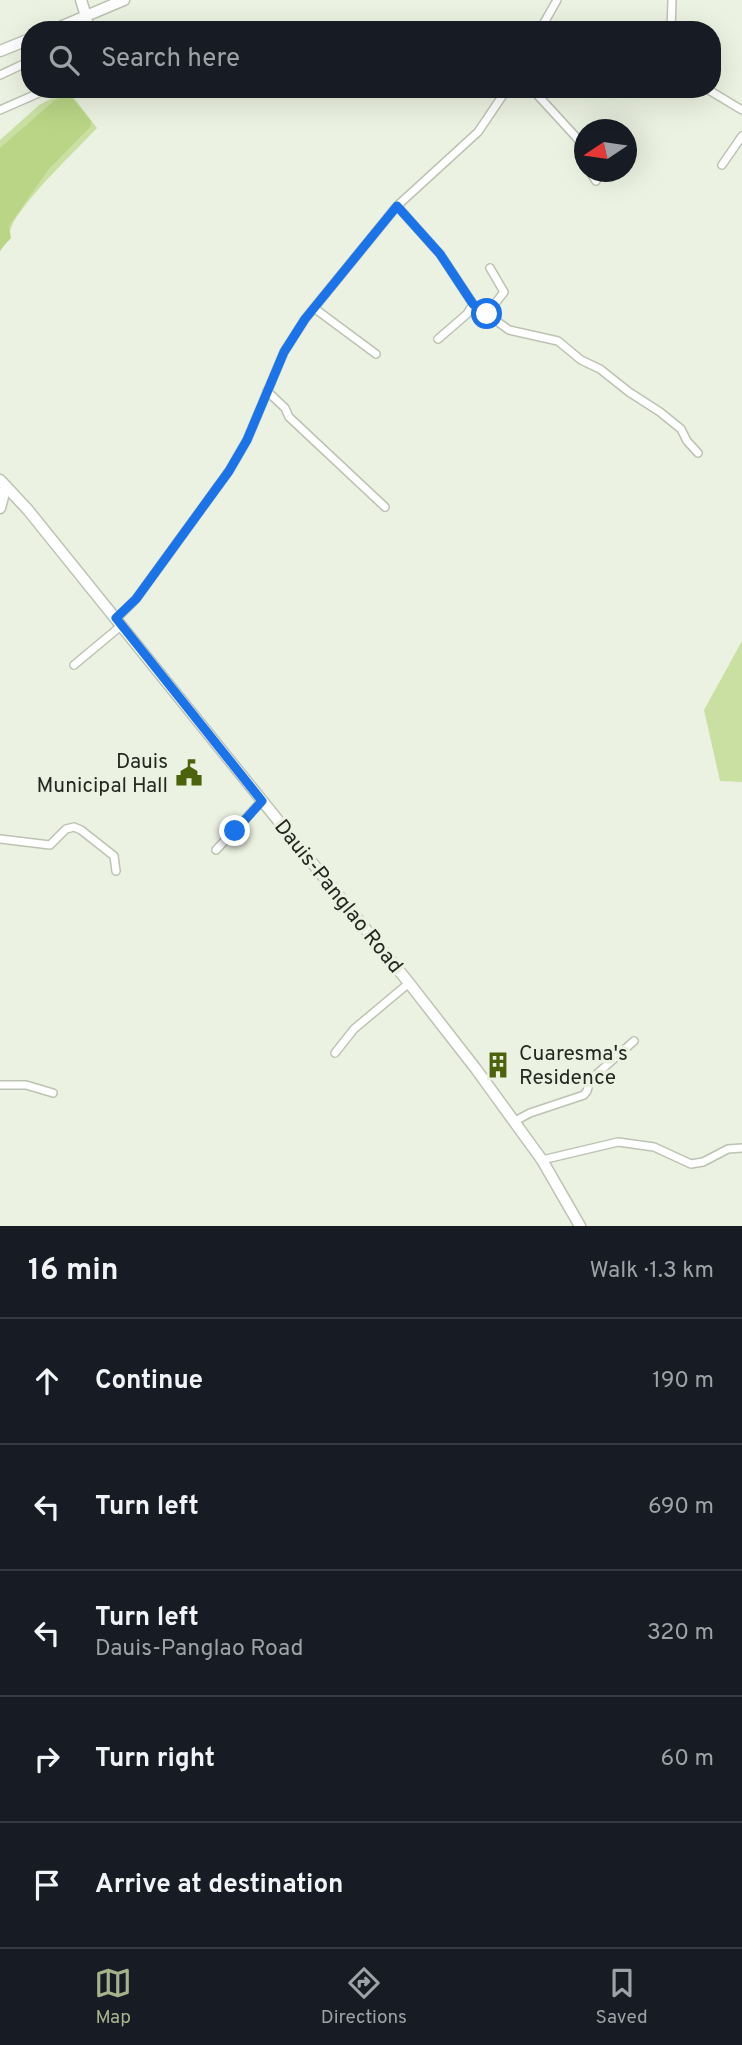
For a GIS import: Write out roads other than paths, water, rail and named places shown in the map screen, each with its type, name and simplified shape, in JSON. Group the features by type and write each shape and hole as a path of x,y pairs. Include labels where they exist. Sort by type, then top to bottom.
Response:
{"main road":[{"path":"81,0 86,16"},
{"path":"74,21 124,0"},
{"path":"0,51 21,43"},
{"path":"0,508 3,483"},
{"name":"Dauis-Panglao Road","path":"3,483 119,622 409,983 542,1160 580,1226"}],"street":[{"path":"545,21 557,0"},
{"path":"671,0 671,21"},
{"path":"86,16 88,21"},
{"path":"0,75 21,65"},
{"path":"721,97 742,110"},
{"path":"0,110 27,98"},
{"path":"74,665 119,622 229,471 247,440 284,352 314,308 397,206 478,132 501,98"},
{"path":"540,98 574,135"},
{"path":"722,165 742,136"},
{"path":"397,206 440,254 473,304 509,330 558,341 581,360 600,369 660,412 681,429 698,453"},
{"path":"487,314 504,292 490,268"},
{"path":"438,339 467,314 473,304"},
{"path":"314,308 376,354"},
{"path":"267,391 285,408 289,417 385,507"},
{"path":"216,850 262,801"},
{"path":"0,839 50,845 66,829 74,827 114,856 116,871"},
{"path":"335,1053 354,1029 409,983"},
{"path":"514,1121 530,1112 584,1096 590,1080 634,1041"},
{"path":"0,1085 26,1085 53,1093"},
{"path":"542,1160 618,1142 654,1147 691,1164 703,1163 727,1149 742,1148"}],"place":[{"name":"Dauis Municipal Hall","path":"189,773"},
{"name":"Cuaresma's Residence","path":"498,1065"}]}
